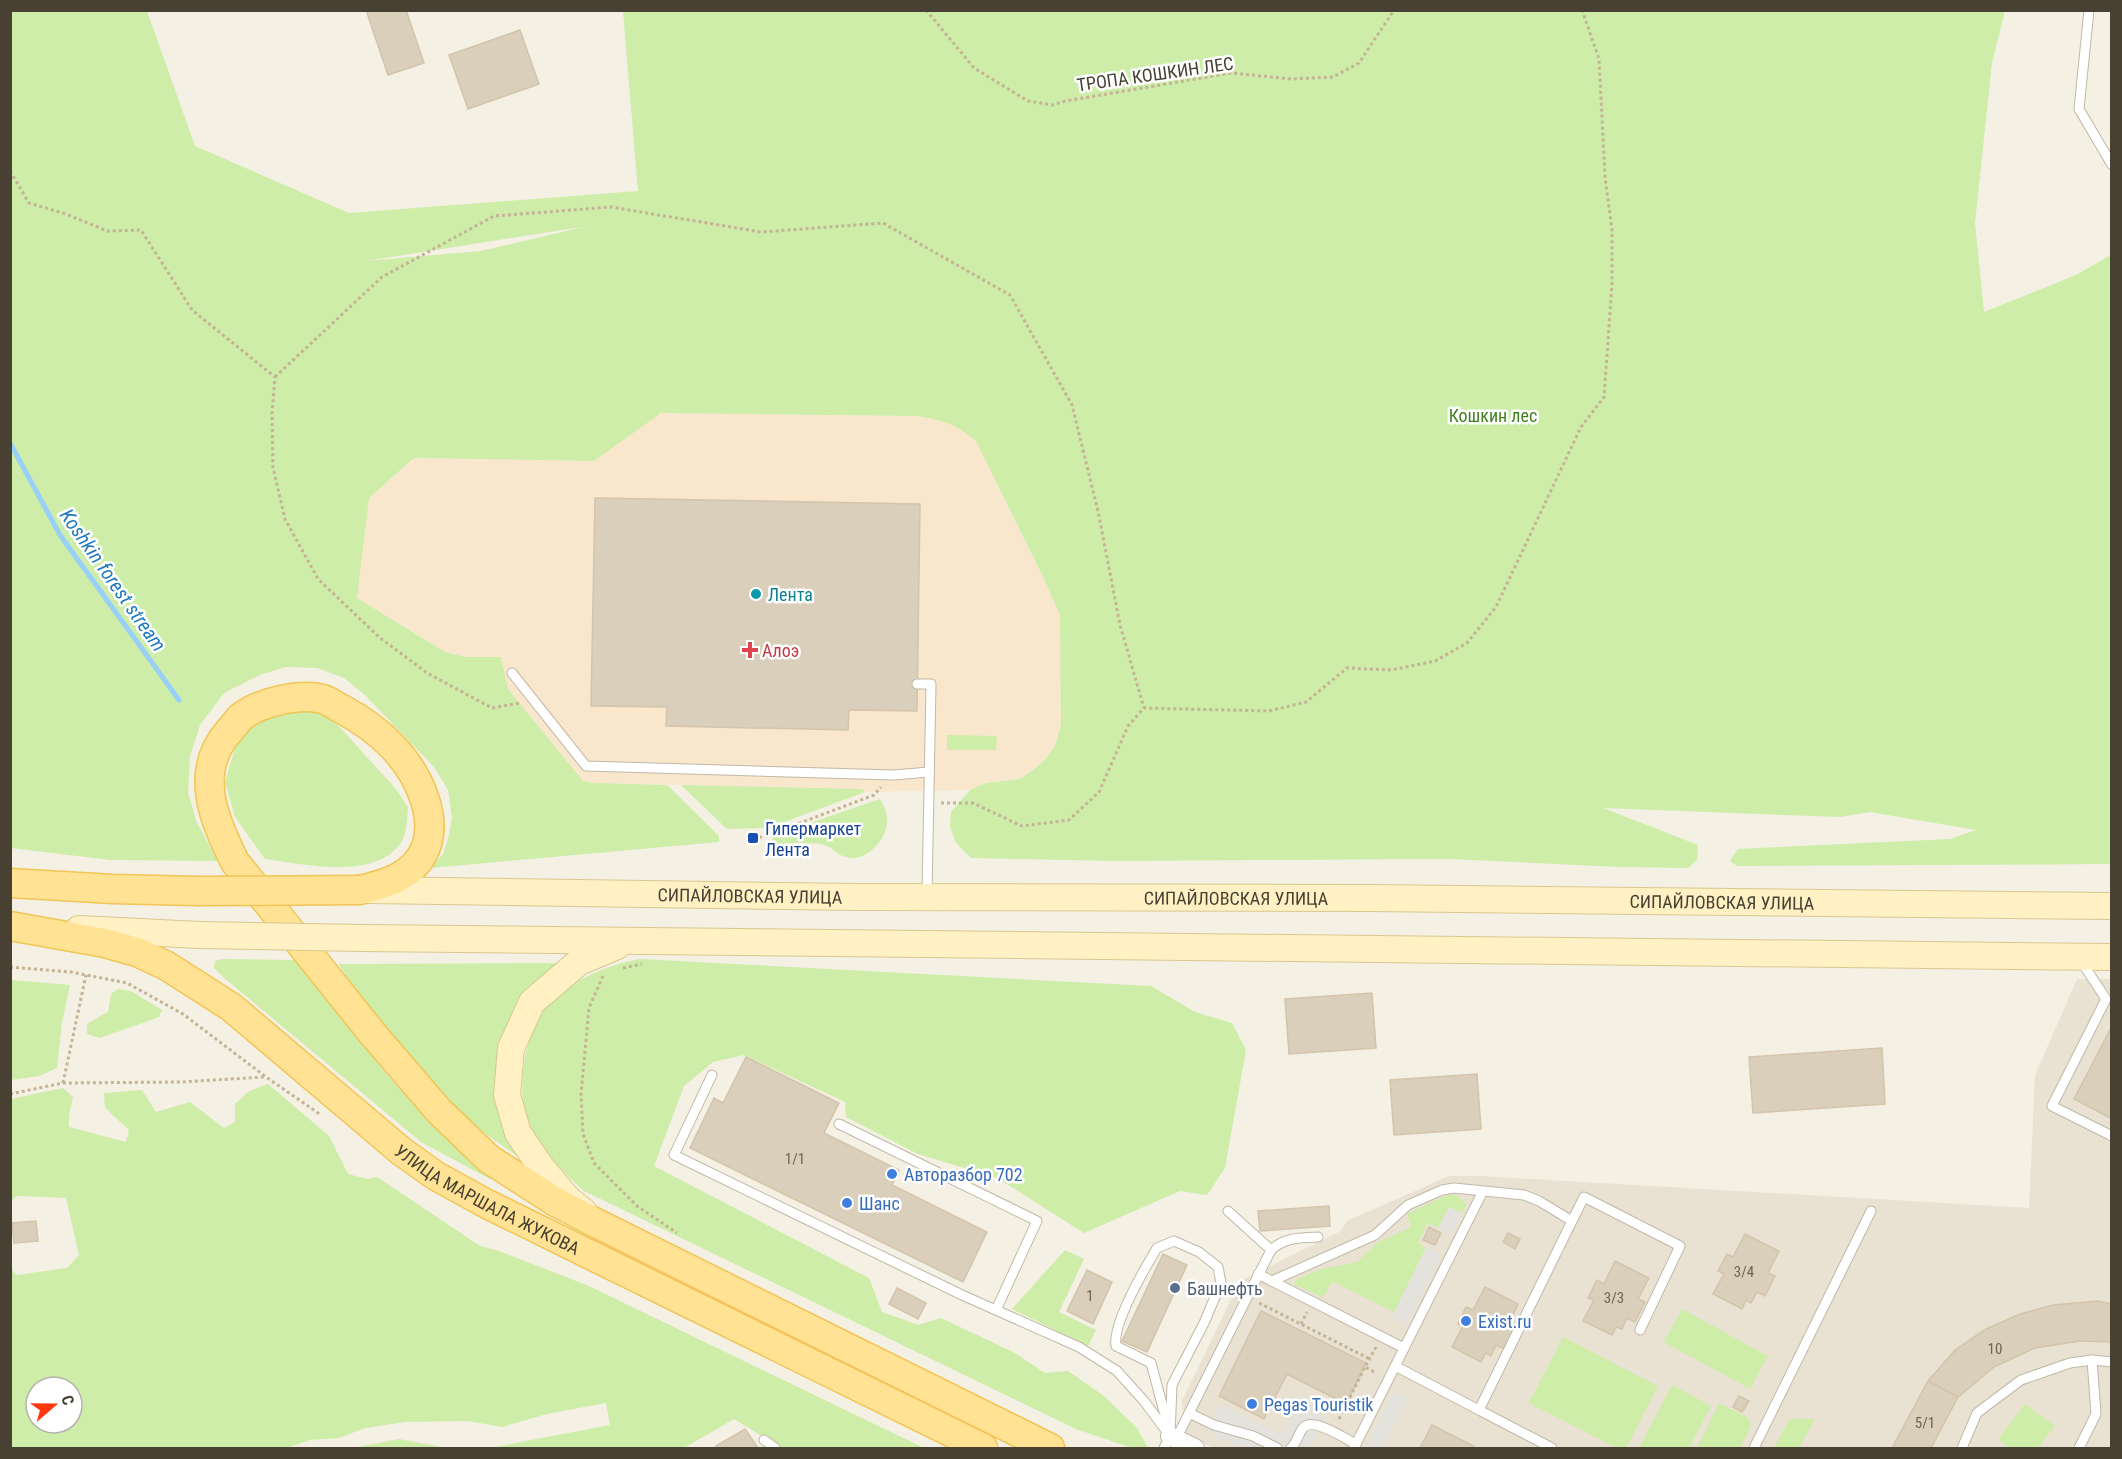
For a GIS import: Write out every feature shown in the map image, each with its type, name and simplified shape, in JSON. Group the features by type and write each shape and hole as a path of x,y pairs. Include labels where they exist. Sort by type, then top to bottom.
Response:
{"main road":[{"name":"УЛИЦА МАРШАЛА ЖУКОВА","path":"10,883 113,890 197,891 360,890 385,884 404,874 419,860 428,839 430,819 411,771 394,749 375,731 350,713 323,699 293,697 267,704 241,717 221,740 210,765 210,799 219,830 235,862 372,1033 439,1111 489,1160 554,1201 1050,1449"},
{"name":"СИПАЙЛОВСКАЯ УЛИЦА","path":"360,890 927,897 1359,898 2112,906"},
{"name":"УЛИЦА МАРШАЛА ЖУКОВА","path":"13,926 105,943 137,952 167,966 231,1007 401,1151 436,1176 488,1204 983,1449"},
{"path":"13,926 200,935 629,942 2112,957"},
{"path":"596,1223 568,1199 541,1167 518,1133 507,1095 511,1048 532,1002 545,990 579,962 629,942"}],"street":[{"path":"1170,1441 1195,1449"}],"lane":[{"path":"2089,10 2079,110 2112,165"},
{"path":"512,673 586,766 894,775 930,772"},
{"path":"917,684 931,684 927,897"},
{"path":"2078,957 2109,996 2052,1106 2112,1136"},
{"path":"712,1075 674,1155 962,1295 1078,1347 1117,1371 1144,1401 1170,1441"},
{"path":"839,1124 1037,1221 996,1310"},
{"path":"1272,1281 1375,1235 1388,1225 1402,1209 1442,1190 1460,1188 1517,1194 1533,1198 1572,1221"},
{"path":"1291,1449 1303,1427 1315,1424 1355,1446 1483,1191"},
{"path":"1479,1410 1584,1197 1680,1246 1641,1330"},
{"path":"1228,1210 1271,1250"},
{"path":"1754,1449 1871,1210"},
{"path":"1170,1441 1189,1413 1271,1250 1283,1241 1292,1238 1318,1237"},
{"path":"1174,1242 1199,1252 1218,1268 1221,1283 1204,1323 1172,1385 1170,1441 1151,1363 1116,1346 1115,1339 1128,1302 1157,1248 1174,1242"},
{"path":"1258,1274 1404,1348"},
{"path":"1962,1449 1977,1413 2021,1380 2070,1363 2092,1360 2112,1362"},
{"path":"2079,1449 2096,1414 2092,1360"},
{"path":"1395,1366 1552,1449"},
{"path":"1189,1413 1208,1422 1253,1436 1277,1449"},
{"path":"764,1440 776,1449"}],"path":[{"name":"ТРОПА КОШКИН ЛЕС","path":"926,10 974,68 1028,101 1053,105 1065,101 1232,73 1291,79 1333,77 1359,63 1394,10"},
{"path":"929,803 973,803 1022,826 1069,820 1100,792 1128,726 1144,708 1269,711 1306,702 1347,668 1391,670 1435,661 1467,643 1496,607 1581,427 1604,398 1612,284 1612,230 1605,177 1599,59 1582,10"},
{"path":"10,171 29,203 66,214 106,231 141,230 192,310 275,377"},
{"path":"534,701 492,708 427,673 379,637 318,579 285,519 273,468 272,413 275,377 382,277 494,216 611,207 761,232 883,223 1010,295 1072,405 1098,511 1120,625 1144,708"},
{"path":"753,838 763,837 874,795 894,775"},
{"path":"623,968 644,963"},
{"path":"10,967 86,975 63,1083"},
{"path":"604,974 589,1008 581,1094 583,1134 594,1163 637,1206 677,1233"},
{"path":"10,1094 63,1083 182,1082 266,1077"},
{"path":"1255,1301 1370,1359"},
{"path":"1333,1432 1381,1336"}],"shaded area":[{"path":"660,413 917,416 940,419 961,428 976,441 1060,615 1061,725 1055,746 1045,760 1020,779 986,783 970,790 865,792 862,789 583,781 508,689 501,657 465,657 445,652 357,598 369,498 415,458 594,461"},
{"path":"2077,979 2111,979 2111,1448 1213,1448 1186,1435 1182,1401 1240,1281 1341,1231 1347,1221 1449,1176 2029,1208 2035,1075"},
{"path":"1449,1207 1462,1213 1451,1235 1438,1228"},
{"path":"1426,1248 1441,1255 1407,1324 1392,1317"},
{"path":"1394,1391 1408,1398 1382,1448 1365,1448"},
{"path":"1299,1404 1326,1417 1310,1448 1241,1448 1207,1432 1221,1405 1282,1436"}],"green space":[{"name":"Кошкин лес","path":"11,10 147,11 195,146 349,213 638,191 623,11 2005,11 1992,63 1975,223 1984,312 2076,275 2111,255 2111,864 1737,866 1730,861 1738,849 1950,839 1976,830 1870,812 1840,817 1603,808 1698,845 1697,860 1688,868 1450,859 1116,861 971,858 956,843 950,827 951,812 970,790 986,783 1020,779 1034,769 1045,760 1055,746 1061,725 1060,615 976,441 962,430 948,424 917,416 661,413 594,461 414,458 369,498 357,598 445,652 465,657 501,657 508,689 583,781 667,785 719,836 719,842 431,868 443,854 452,818 448,790 434,767 365,695 344,678 317,668 285,667 260,675 224,693 200,725 190,756 188,793 197,823 218,861 110,860 11,848","holes":["583,227 481,251 365,261"]},
{"path":"294,705 325,711 395,788 408,807 403,839 392,852 377,861 359,866 340,867 265,859 235,817 225,782 237,741 259,718"},
{"path":"947,735 997,736 996,750 947,750"},
{"path":"681,785 862,789 865,792 768,828 727,829"},
{"path":"880,799 886,812 887,825 879,843 862,856 853,858 843,856 820,844 773,844 772,836"},
{"path":"222,959 296,960 387,1075 424,1115 492,1176 490,1179 421,1142 223,977 214,968 215,961"},
{"path":"639,959 1151,986 1195,1012 1232,1023 1246,1050 1225,1168 1207,1195 1180,1191 1084,1233 997,1178 918,1154 846,1117 845,1102 744,1055 713,1062 684,1086 654,1166 869,1278 882,1312 918,1325 941,1318 1015,1353 1045,1373 1068,1371 1104,1396 1137,1428 1148,1448 1132,1448 1076,1429 584,1191 548,1155 529,1122 523,1099 522,1082 529,1038 541,1013 550,1002 572,985 598,971"},
{"path":"567,963 504,1045 522,1159 487,1135 466,1117 426,1076 389,1032 338,964"},
{"path":"11,980 70,985 62,1022 57,1068 39,1076 11,1080"},
{"path":"118,989 131,991 162,1010 159,1017 100,1038 87,1034 87,1024 108,1012 111,994"},
{"path":"268,1084 329,1136 348,1174 367,1179 377,1177 480,1246 499,1251 589,1286 924,1448 782,1448 734,1419 684,1448 490,1448 610,1425 606,1403 547,1414 502,1427 468,1421 405,1422 365,1428 339,1438 310,1440 287,1448 11,1448 10,1268 17,1275 67,1268 79,1255 66,1198 17,1196 11,1201 11,1099 63,1088 73,1097 69,1127 126,1142 129,1130 105,1108 104,1093 142,1090 156,1112 190,1102 224,1128 235,1122 235,1104 249,1091"},
{"path":"1447,1195 1455,1195 1463,1200 1466,1206 1462,1213 1449,1207 1438,1228 1428,1223 1418,1243 1426,1248 1394,1312 1334,1282 1322,1297 1294,1284 1295,1280 1322,1269 1357,1262 1377,1243 1411,1227 1407,1214"},
{"path":"1065,1250 1084,1259 1059,1312 1096,1330 1088,1346 1012,1309"},
{"path":"1682,1309 1768,1356 1750,1389 1664,1342"},
{"path":"1563,1337 1658,1386 1626,1448 1617,1448 1529,1403"},
{"path":"1672,1385 1711,1406 1689,1448 1639,1448"},
{"path":"1719,1403 1747,1417 1751,1426 1740,1448 1697,1448"},
{"path":"2025,1404 2055,1426 2038,1448 2010,1448 1998,1439"},
{"path":"1789,1419 1815,1419 1799,1448 1774,1448"},
{"path":"399,1439 447,1448 352,1448"}],"building":[{"path":"366,10 406,10 424,63 388,75"},
{"path":"520,30 539,84 468,109 449,55"},
{"name":"Лента","path":"595,498 920,504 917,711 849,710 848,730 666,726 667,707 591,706"},
{"path":"1372,993 1376,1048 1289,1054 1285,999"},
{"path":"2112,1026 2112,1119 2074,1099"},
{"path":"1882,1048 1885,1104 1753,1113 1749,1057"},
{"path":"746,1057 839,1103 824,1133 899,1170 892,1185 987,1232 963,1282 690,1148 714,1098 723,1103"},
{"path":"1477,1074 1481,1129 1394,1135 1390,1080"},
{"path":"1329,1206 1330,1226 1260,1231 1258,1211"},
{"path":"36,1221 38,1241 14,1243 12,1223"},
{"path":"1429,1227 1441,1233 1435,1245 1423,1240"},
{"path":"1508,1233 1520,1239 1515,1249 1503,1242"},
{"path":"1745,1234 1779,1251 1768,1273 1775,1276 1765,1296 1757,1292 1751,1303 1746,1300 1742,1309 1713,1294 1724,1274 1718,1271 1727,1254 1733,1257"},
{"path":"1163,1254 1187,1265 1147,1352 1122,1341"},
{"path":"1615,1261 1649,1278 1638,1299 1645,1302 1635,1322 1627,1318 1622,1329 1616,1327 1612,1335 1583,1321 1594,1300 1588,1298 1597,1280 1604,1284"},
{"path":"1087,1270 1112,1282 1093,1324 1067,1311"},
{"path":"1485,1287 1518,1304 1508,1325 1515,1329 1505,1349 1496,1345 1491,1356 1486,1353 1481,1362 1452,1347 1463,1326 1458,1324 1466,1307 1473,1310"},
{"path":"897,1288 926,1303 918,1319 889,1304"},
{"path":"2098,1301 2112,1304 2112,1342 2080,1341 2035,1348 1994,1367 1958,1397 1928,1381 1955,1350 1986,1329 2020,1314 2053,1305"},
{"path":"1261,1311 1366,1363 1346,1404 1287,1374 1264,1419 1219,1396"},
{"path":"1928,1381 1958,1397 1931,1448 1892,1448"},
{"path":"1739,1396 1749,1401 1742,1412 1733,1407"},
{"path":"1432,1425 1475,1447 1420,1448"},
{"path":"745,1429 758,1448 717,1448 716,1446"}],"waterway":[{"name":"Koshkin forest stream","path":"10,443 60,535 179,700"}],"place":[{"name":"Лента","path":"756,594"},
{"name":"Алоэ","path":"750,650"},
{"name":"Гипермаркет Лента","path":"753,838"},
{"name":"Авторазбор 702","path":"892,1174"},
{"name":"Шанс","path":"847,1203"},
{"name":"Башнефть","path":"1175,1288"},
{"name":"Exist.ru","path":"1466,1321"},
{"name":"Pegas Touristik","path":"1252,1404"}]}
